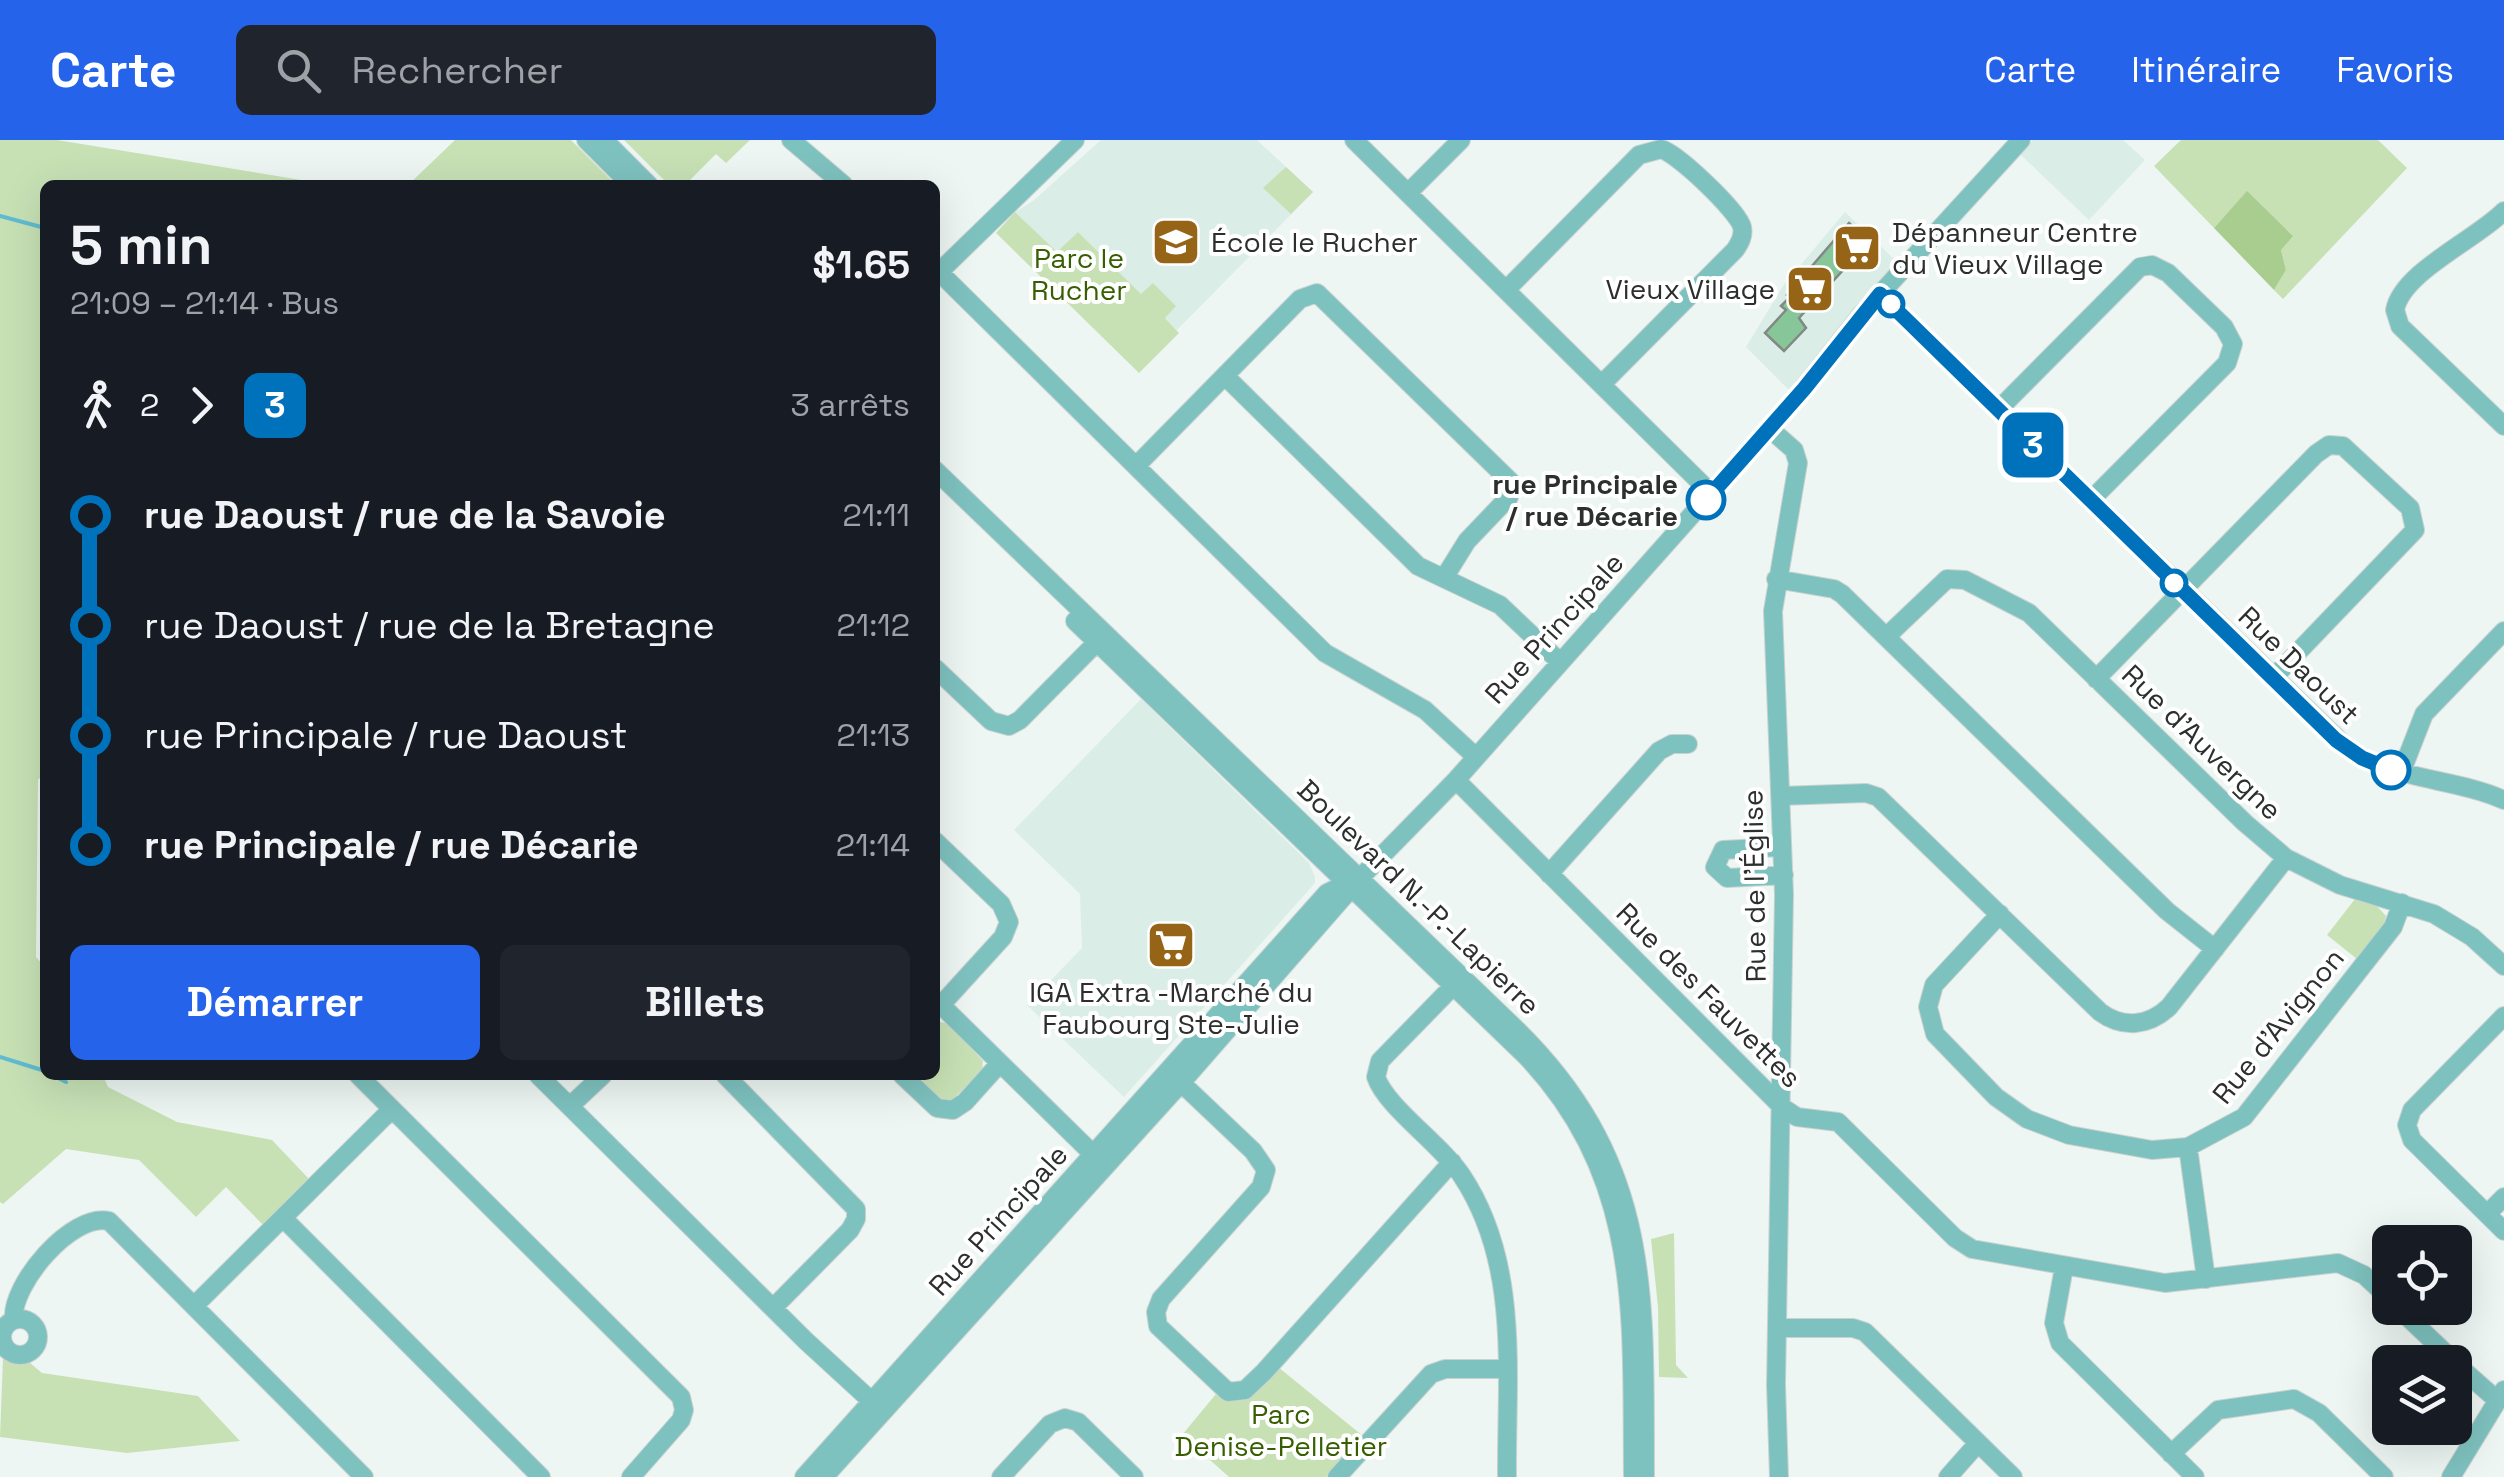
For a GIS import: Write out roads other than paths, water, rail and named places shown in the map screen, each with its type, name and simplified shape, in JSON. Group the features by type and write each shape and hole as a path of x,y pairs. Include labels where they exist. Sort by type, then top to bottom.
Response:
{"street":[{"path":"586,140 626,180"},
{"path":"604,140 644,180"},
{"path":"792,140 838,180"},
{"path":"940,268 1075,140"},
{"path":"1354,140 1711,493"},
{"path":"1408,193 1461,140"},
{"name":"Rue Principale","path":"804,1477 878,1406 1098,1160 1249,1002 1353,883 1456,780 1770,428 1880,294 2020,140"},
{"path":"1506,290 1639,155 1661,149 1680,160 1738,219 1742,238 1735,250 1602,384"},
{"path":"2504,210 2483,231 2400,294 2395,310 2400,326 2504,426"},
{"path":"1998,410 2143,266 2156,266 2168,272 2224,326 2234,344 2227,363 2090,502"},
{"path":"940,276 1332,659 1425,710 1476,757"},
{"path":"1136,466 1300,299 1317,292 1512,483 1509,497 1474,532 1444,578"},
{"name":"Rue Daoust","path":"1880,294 2090,502 2352,752 2401,773 2465,786 2504,800"},
{"path":"1225,376 1418,566 1500,605 1560,662"},
{"name":"Rue de l'Église","path":"1770,428 1794,450 1798,463 1773,611 1784,875 1778,1477"},
{"path":"2096,679 2320,450 2338,445 2352,452 2410,508 2415,530 2408,542 2273,678"},
{"name":"Boulevard N.-P.-Lapierre","path":"940,475 1353,883 1560,1076 1598,1137 1622,1192 1635,1237 1642,1286 1645,1477"},
{"name":"Boulevard N.-P.-Lapierre","path":"940,491 1101,638"},
{"path":"1776,578 1838,590 2167,911 2215,949"},
{"name":"Rue d'Auvergne","path":"1887,636 1938,584 1960,578 2024,608 2286,858 2340,885 2402,903 2455,925 2504,966"},
{"path":"2401,773 2427,709 2504,631"},
{"path":"940,673 990,721 1009,726 1020,720 1101,638"},
{"path":"1549,874 1659,750 1672,744 1688,744"},
{"name":"Rue des Fauvettes","path":"1456,780 1782,1107 1797,1117 1838,1122 1964,1245 2147,1282 2338,1263 2364,1274 2372,1282"},
{"path":"1780,796 1866,793 1878,797 2100,1012 2123,1022 2139,1023 2162,1014 2286,858"},
{"path":"940,846 1001,904 1009,922 1003,937 940,1005"},
{"path":"1782,847 1729,849 1720,853 1715,868 1727,878 1784,875"},
{"name":"Rue d'Avignon","path":"2000,914 1931,992 1928,1014 1939,1040 1996,1097 2046,1127 2131,1148 2188,1147 2230,1127 2250,1110 2393,927 2402,903"},
{"path":"1457,982 1380,1061 1376,1073 1386,1095 1452,1162 1481,1208 1495,1244 1504,1288 1507,1477"},
{"name":"Boulevard N.-P.-Lapierre","path":"1457,982 1553,1088 1578,1127 1608,1190 1624,1244 1630,1286 1633,1477"},
{"path":"940,1009 1098,1160"},
{"path":"2504,1016 2412,1110 2406,1125 2412,1140 2504,1231"},
{"path":"907,1080 937,1108 953,1110 1000,1063"},
{"path":"1176,1078 1254,1152 1266,1170 1262,1187 1161,1299 1156,1312 1158,1326 1228,1392 1245,1390 1260,1376 1452,1162"},
{"path":"363,1080 681,1397 681,1420 631,1477"},
{"path":"543,1080 773,1308 878,1406"},
{"path":"570,1106 597,1080"},
{"path":"730,1080 856,1209 850,1230 773,1308"},
{"path":"194,1305 392,1109"},
{"path":"2188,1147 2206,1279"},
{"path":"2487,1214 2504,1197"},
{"path":"283,1218 541,1477"},
{"path":"14,1320 18,1296 52,1248 95,1219 116,1227 364,1477"},
{"path":"2064,1267 2055,1315 2057,1338 2195,1477"},
{"path":"2416,1325 2436,1345"},
{"path":"1778,1328 1854,1328 1865,1332 2013,1477"},
{"path":"1337,1477 1431,1374 1445,1369 1506,1369"},
{"path":"2451,1477 2501,1395 2472,1375"},
{"path":"2171,1454 2218,1410 2294,1398 2319,1414 2384,1477"},
{"name":"Rue Principale","path":"824,1477 878,1406"},
{"path":"1002,1477 1050,1424 1065,1418 1078,1422 1134,1477"},
{"path":"1948,1477 1978,1443"}],"waterway":[{"path":"0,216 40,227"},
{"path":"0,1057 40,1069"},
{"path":"62,1080 66,1082"}],"place":[{"name":"École le Rucher","path":"1176,242"},
{"name":"Dépanneur Centre du Vieux Village","path":"1857,248"},
{"name":"Vieux Village","path":"1810,289"},
{"name":"rue Principale / rue Décarie","path":"1706,500"},
{"name":"IGA Extra -Marché du Faubourg Ste-Julie","path":"1171,945"}],"park label":[{"name":"Parc le Rucher","path":"1079,274"},
{"name":"Parc Denise-Pelletier","path":"1281,1430"}]}
